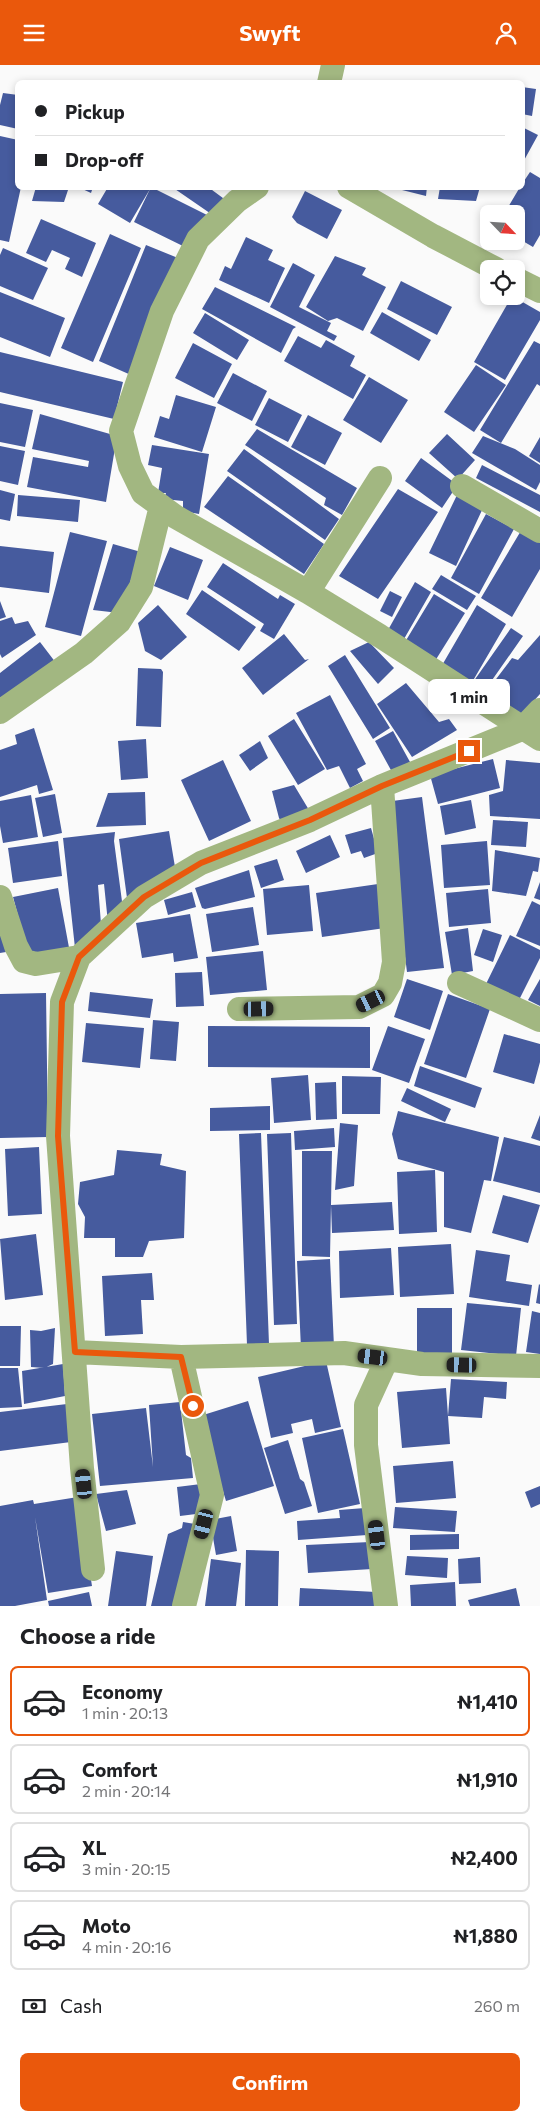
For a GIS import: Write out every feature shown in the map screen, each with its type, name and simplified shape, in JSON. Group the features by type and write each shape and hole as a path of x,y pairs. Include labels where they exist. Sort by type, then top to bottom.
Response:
{"street":[{"path":"330,80 333,65"},
{"path":"253,190 237,201 198,239 162,311 121,431 130,465 143,493 176,517 308,592 531,734"},
{"path":"354,190 433,236 480,261"},
{"path":"525,284 540,291"},
{"path":"308,592 380,478"},
{"path":"462,486 540,531"},
{"path":"0,712 84,653 119,622 141,587 160,506"},
{"path":"531,734 540,710"},
{"path":"93,1569 82,1467 58,1136 62,1002 79,957 144,897 201,863 310,820 382,786 531,734"},
{"path":"240,1009 358,1007 383,995 390,983 394,962 382,786"},
{"path":"0,897 16,947 24,961 36,964 79,957"},
{"path":"459,983 540,1020"},
{"path":"75,1352 181,1357 344,1353 422,1364 540,1366"},
{"path":"181,1357 212,1495 184,1606"},
{"path":"386,1606 366,1435 366,1405 387,1359"}],"building":[{"path":"525,87 536,89 532,116 525,115"},
{"path":"3,93 15,95 15,128 0,125 0,105"},
{"path":"525,128 538,135 525,159"},
{"path":"0,136 15,139 15,190 20,190 9,242 0,240"},
{"path":"530,172 540,178 540,235 533,247 525,242 525,205 509,205 518,190 525,190 525,180"},
{"path":"35,190 68,190 64,202 32,201"},
{"path":"106,190 149,190 130,223 98,204"},
{"path":"150,190 157,190 209,216 189,249 134,222"},
{"path":"176,190 212,190 227,201 217,218"},
{"path":"402,190 427,190 426,196"},
{"path":"440,190 479,190 476,201 438,199"},
{"path":"305,191 342,210 327,239 297,223 292,217"},
{"path":"41,219 96,243 82,277 65,269 70,258 52,250 46,262 26,253"},
{"path":"110,234 141,248 93,362 61,348"},
{"path":"246,237 273,250 268,260 285,268 269,303 219,280 225,266 231,269"},
{"path":"146,245 178,258 131,375 99,361"},
{"path":"3,248 48,268 33,300 0,286 0,255"},
{"path":"335,256 366,268 362,275 386,287 363,331 337,318 328,321 306,307"},
{"path":"293,263 315,275 299,307 331,323 327,331 337,336 334,341 270,307"},
{"path":"401,281 452,307 437,335 387,309"},
{"path":"215,287 296,327 293,329 281,353 202,309"},
{"path":"0,292 65,318 50,357 0,337"},
{"path":"525,303 540,312 540,320 505,380 474,362 507,305 525,305"},
{"path":"382,312 431,340 419,361 370,333"},
{"path":"205,313 249,340 237,360 193,333"},
{"path":"298,336 321,348 326,340 355,356 350,366 366,375 353,399 284,361"},
{"path":"534,341 540,344 540,386 537,384 501,443 480,430"},
{"path":"193,343 232,364 214,398 175,378"},
{"path":"0,352 123,382 114,419 0,392"},
{"path":"476,365 506,385 474,432 444,412"},
{"path":"233,373 267,391 252,421 217,403"},
{"path":"369,377 408,400 381,443 343,420"},
{"path":"176,395 216,407 202,452 154,437 160,416 169,419"},
{"path":"269,398 302,415 288,442 255,425"},
{"path":"0,403 33,410 25,447 0,442"},
{"path":"40,414 117,436 106,502 27,487 33,457 88,467 89,461 32,449"},
{"path":"308,415 342,433 325,465 291,447"},
{"path":"257,429 357,488 342,515 324,505 326,498 245,445"},
{"path":"447,434 475,460 458,479 429,453"},
{"path":"483,436 515,449 540,465 540,482 536,490 472,453"},
{"path":"540,437 540,463 529,456"},
{"path":"152,445 209,454 199,514 183,511 183,501 164,499 166,493 158,493 162,468 148,465"},
{"path":"0,446 25,451 18,485 0,481"},
{"path":"244,449 339,519 325,540 227,471"},
{"path":"421,458 455,483 454,490 442,508 405,481"},
{"path":"482,465 540,495 540,512 476,478"},
{"path":"228,476 324,544 304,574 204,507"},
{"path":"398,489 438,512 378,599 339,576"},
{"path":"0,490 15,494 10,521 0,519"},
{"path":"18,495 80,500 78,522 17,516"},
{"path":"457,495 483,508 456,566 429,553"},
{"path":"486,514 514,529 479,594 451,578"},
{"path":"522,529 540,540 540,569 512,617 481,598"},
{"path":"70,532 107,541 81,636 45,627"},
{"path":"113,544 141,552 119,613 93,610"},
{"path":"0,546 54,552 49,593 0,587"},
{"path":"170,547 203,560 188,600 154,586"},
{"path":"223,563 278,599 280,595 295,604 274,639 260,631 264,624 207,587"},
{"path":"441,575 476,596 467,610 432,589"},
{"path":"415,582 431,592 404,639 388,630"},
{"path":"202,590 256,627 239,651 186,614"},
{"path":"390,591 402,597 392,617 380,611"},
{"path":"434,594 465,613 435,661 405,642"},
{"path":"0,601 6,617 0,619"},
{"path":"158,605 187,637 161,660 145,651 138,623"},
{"path":"477,605 506,624 471,684 441,667"},
{"path":"12,617 15,624 28,621 36,635 2,658 0,654 0,621"},
{"path":"511,628 523,636 483,693 471,685"},
{"path":"284,634 305,660 309,659 263,695 242,668"},
{"path":"540,635 540,694 521,715 484,695 512,658 518,660"},
{"path":"40,642 56,663 5,703 0,697 0,673"},
{"path":"369,642 394,668 378,684 350,651"},
{"path":"345,655 390,728 373,739 328,666"},
{"path":"138,668 161,669 163,672 161,727 136,726"},
{"path":"406,683 439,722 449,719 457,730 412,757 377,704"},
{"path":"330,695 366,764 357,769 363,781 350,788 339,766 327,770 296,713"},
{"path":"294,719 325,769 298,785 268,736"},
{"path":"34,728 53,790 39,794 37,785 0,797 0,750 17,744 15,735"},
{"path":"393,731 410,762 392,772 375,741"},
{"path":"146,739 148,778 121,780 118,741"},
{"path":"260,741 268,758 250,771 239,755"},
{"path":"493,759 500,788 438,804 430,775"},
{"path":"223,760 251,821 209,841 181,780"},
{"path":"506,760 540,763 540,819 490,816 489,795 503,791"},
{"path":"294,785 309,810 283,825 279,818 272,791"},
{"path":"145,792 146,825 96,827 108,793"},
{"path":"55,794 62,833 43,837 35,798"},
{"path":"31,795 38,837 3,843 0,826 0,801"},
{"path":"422,797 444,968 407,972 385,802"},
{"path":"471,800 476,828 445,835 440,806"},
{"path":"493,820 528,822 526,847 491,845"},
{"path":"371,828 378,853 364,858 361,851 351,854 345,835"},
{"path":"169,831 176,873 127,898 119,839"},
{"path":"115,832 114,841 123,909 108,923 104,884 98,885 101,924 75,948 63,838"},
{"path":"330,835 340,857 306,873 296,851"},
{"path":"58,841 62,876 13,883 8,848"},
{"path":"487,841 490,885 444,888 441,845"},
{"path":"495,850 540,858 538,872 533,871 526,896 492,891"},
{"path":"277,859 284,880 261,888 254,866"},
{"path":"249,870 255,897 205,909 202,908 195,888"},
{"path":"540,882 540,900 534,898"},
{"path":"378,884 385,928 322,937 316,893"},
{"path":"309,885 313,931 267,935 263,889"},
{"path":"58,888 70,953 30,960 13,897"},
{"path":"488,889 491,923 449,927 446,893"},
{"path":"192,892 196,907 168,915 164,900"},
{"path":"532,901 540,905 540,946 516,936"},
{"path":"253,907 259,945 212,952 206,914"},
{"path":"190,914 198,958 174,962 173,953 142,958 136,923"},
{"path":"468,928 473,971 452,975 445,932"},
{"path":"483,929 502,935 493,962 474,955"},
{"path":"0,932 6,952 0,953"},
{"path":"510,935 540,950 540,958 518,1002 485,986"},
{"path":"263,951 267,990 210,995 206,957"},
{"path":"202,972 204,1006 176,1007 175,973"},
{"path":"407,979 443,991 430,1030 394,1017"},
{"path":"540,979 540,1006 528,1000"},
{"path":"90,992 153,999 150,1018 88,1011"},
{"path":"46,993 48,1137 0,1138 0,994"},
{"path":"448,994 490,1009 466,1078 424,1064"},
{"path":"153,1020 179,1022 176,1061 150,1059"},
{"path":"86,1023 144,1028 140,1068 82,1062"},
{"path":"208,1026 370,1027 370,1068 208,1067"},
{"path":"388,1026 425,1039 409,1083 372,1070"},
{"path":"504,1034 540,1044 540,1062 534,1084 493,1072"},
{"path":"420,1066 482,1088 475,1108 414,1086"},
{"path":"308,1075 311,1120 274,1123 271,1078"},
{"path":"342,1076 381,1077 380,1114 342,1114"},
{"path":"336,1082 337,1119 316,1120 315,1083"},
{"path":"407,1088 451,1109 445,1122 401,1101"},
{"path":"270,1106 270,1130 210,1131 210,1108"},
{"path":"398,1111 499,1137 491,1181 484,1180 471,1233 444,1227 444,1172 398,1159 392,1134"},
{"path":"540,1115 540,1141 531,1138"},
{"path":"340,1123 358,1125 354,1186 335,1190"},
{"path":"334,1128 335,1147 295,1150 294,1131"},
{"path":"261,1133 269,1344 247,1345 239,1134"},
{"path":"291,1133 297,1324 274,1325 267,1134"},
{"path":"504,1137 540,1146 540,1193 493,1181"},
{"path":"39,1147 42,1214 8,1216 5,1149"},
{"path":"117,1150 162,1154 160,1165 186,1171 184,1238 149,1241 143,1257 115,1257 115,1238 84,1238 85,1217 78,1204 80,1182 114,1175"},
{"path":"302,1151 332,1151 330,1257 302,1256"},
{"path":"435,1170 437,1232 399,1234 397,1172"},
{"path":"503,1195 540,1205 528,1243 492,1233"},
{"path":"392,1202 394,1230 332,1233 331,1205"},
{"path":"36,1234 43,1295 5,1300 0,1239"},
{"path":"451,1244 454,1294 400,1297 398,1247"},
{"path":"391,1248 394,1295 340,1298 339,1251"},
{"path":"476,1250 510,1255 506,1281 532,1285 529,1306 469,1297"},
{"path":"330,1259 334,1347 301,1349 297,1261"},
{"path":"152,1273 154,1300 141,1300 143,1334 105,1336 102,1276"},
{"path":"540,1285 540,1304 536,1303"},
{"path":"467,1303 521,1308 516,1356 461,1350"},
{"path":"417,1308 452,1308 452,1360 417,1360"},
{"path":"532,1311 540,1313 540,1354 526,1352"},
{"path":"0,1326 21,1326 20,1366 0,1366"},
{"path":"55,1328 53,1364 44,1368 31,1367 30,1330 41,1331"},
{"path":"326,1361 341,1427 315,1433 312,1419 291,1424 293,1433 271,1438 258,1377"},
{"path":"63,1364 65,1396 24,1404 22,1371"},
{"path":"0,1368 18,1368 22,1407 0,1408"},
{"path":"451,1379 507,1382 506,1399 484,1397 482,1418 448,1416"},
{"path":"446,1388 450,1444 402,1448 397,1392"},
{"path":"248,1401 274,1486 226,1501 200,1416"},
{"path":"180,1402 186,1455 191,1458 193,1478 100,1486 92,1414 146,1408 153,1467 149,1405"},
{"path":"67,1404 71,1442 0,1451 0,1412"},
{"path":"343,1429 360,1504 318,1513 302,1438"},
{"path":"288,1440 300,1479 304,1482 312,1506 285,1514 264,1448"},
{"path":"453,1461 456,1498 396,1503 393,1466"},
{"path":"201,1484 204,1513 180,1516 177,1487"},
{"path":"540,1486 540,1504 531,1508 525,1492"},
{"path":"127,1490 136,1524 106,1531 96,1494"},
{"path":"78,1497 92,1586 48,1593 35,1517 47,1600 15,1606 0,1606 0,1506 33,1500 34,1504"},
{"path":"395,1507 457,1511 455,1532 393,1528"},
{"path":"365,1508 367,1535 298,1540 297,1521 340,1518 339,1510"},
{"path":"231,1516 237,1551 216,1555 210,1520"},
{"path":"183,1522 195,1524 176,1606 151,1606 168,1534 182,1528"},
{"path":"459,1534 459,1549 410,1550 410,1535"},
{"path":"370,1542 372,1569 308,1573 306,1545"},
{"path":"246,1550 279,1551 278,1606 245,1606"},
{"path":"116,1551 153,1556 146,1606 108,1606"},
{"path":"407,1556 448,1558 447,1578 405,1575"},
{"path":"480,1557 481,1583 459,1584 458,1559"},
{"path":"211,1559 241,1563 236,1606 205,1606"},
{"path":"455,1582 456,1606 411,1606 410,1585"},
{"path":"300,1588 376,1592 375,1606 299,1606"},
{"path":"516,1588 520,1606 470,1606 468,1600"},
{"path":"89,1592 92,1606 49,1606 48,1601"}],"route":[{"path":"193,1406 181,1357 75,1352 58,1136 62,1002 79,957 144,897 201,863 310,820 382,786 469,751"}]}
